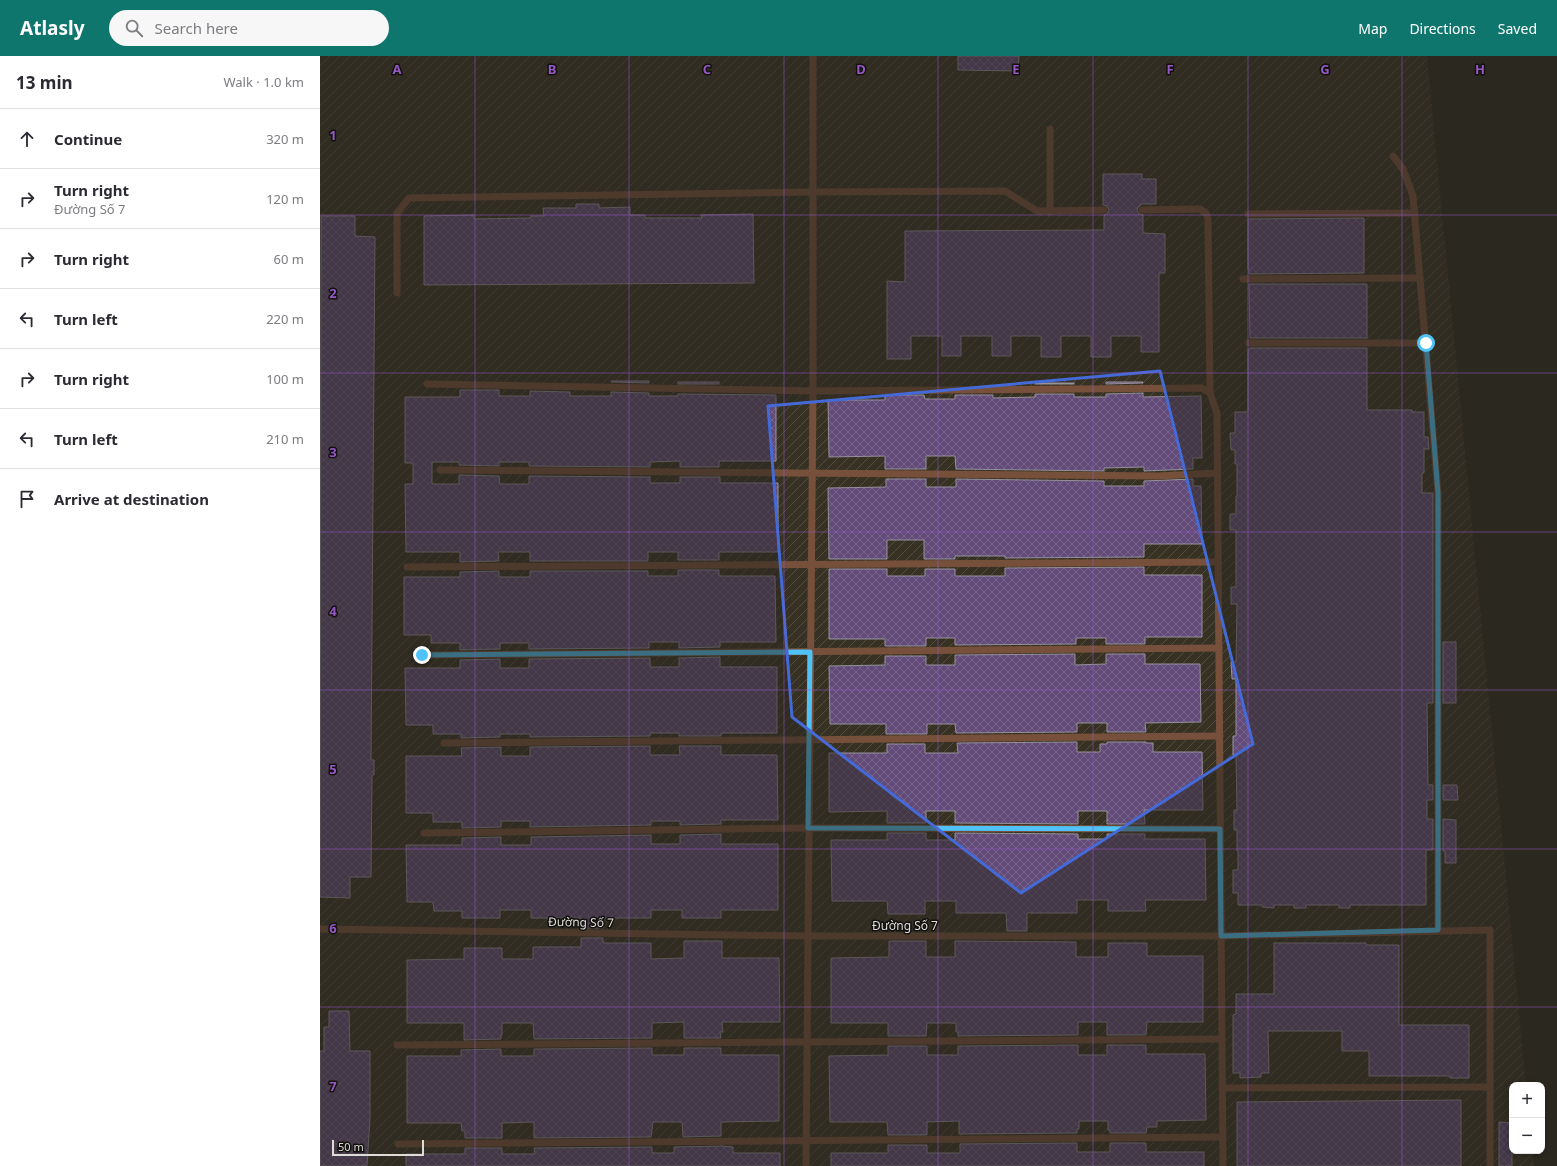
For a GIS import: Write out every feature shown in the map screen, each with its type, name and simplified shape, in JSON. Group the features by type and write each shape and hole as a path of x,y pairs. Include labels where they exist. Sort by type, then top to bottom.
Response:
{"lane":[{"path":"806,1166 813,391 813,56"},
{"path":"1050,130 1050,212"},
{"path":"1393,156 1404,169 1413,196 1438,493 1438,930"},
{"path":"397,293 397,213 409,198 813,192 1006,191 1037,211 1104,210"},
{"path":"1142,210 1200,209 1206,213 1208,219 1210,393 1217,413 1223,1166"},
{"path":"1248,214 1415,213"},
{"path":"1243,279 1420,278"},
{"path":"1249,343 1426,343"},
{"path":"427,384 813,391 1202,388 1210,393"},
{"path":"440,470 1158,476 1217,473"},
{"path":"407,567 1218,562"},
{"path":"422,655 1219,648"},
{"path":"444,743 1220,736"},
{"path":"424,833 808,828 1220,829"},
{"name":"Đường Số 7","path":"320,929 807,936 1221,936 1490,930 1490,1087"},
{"path":"398,1045 1222,1039"},
{"path":"1222,1088 1490,1087 1490,1166"},
{"path":"398,1144 1222,1137"}],"highlighted area":[{"path":"1160,371 1253,744 1021,893 792,717 768,406"}],"shaded area":[{"path":"320,56 1427,56 1526,1082 1509,1082 1509,1154 1533,1154 1534,1166 320,1166"}],"building":[{"path":"958,56 1019,56 1018,71 958,70"},
{"path":"1103,174 1142,174 1142,179 1156,179 1156,204 1142,204 1137,210 1139,214 1143,215 1143,233 1165,234 1165,273 1159,273 1159,352 1141,352 1141,336 1111,336 1111,357 1091,357 1091,336 1061,336 1061,357 1041,357 1041,336 1011,336 1011,356 992,356 992,336 961,336 961,356 942,356 942,336 911,336 911,359 887,359 887,281 905,282 905,231 1104,230 1104,215 1107,214 1109,210 1107,206 1103,205"},
{"path":"576,204 599,204 599,208 630,207 630,215 645,215 645,218 702,218 701,215 753,214 754,283 424,285 424,216 474,215 474,219 531,218 531,216 544,216 543,208 576,208"},
{"path":"321,216 355,216 355,236 375,237 371,760 374,760 374,775 372,775 371,877 350,877 350,898 320,897"},
{"path":"1364,218 1364,273 1249,274 1248,219"},
{"path":"1249,284 1367,284 1367,338 1250,338"},
{"path":"1250,348 1367,348 1367,410 1412,410 1412,412 1424,412 1424,437 1428,437 1429,449 1424,449 1422,493 1433,493 1433,703 1427,703 1428,785 1433,785 1433,800 1427,800 1427,819 1433,819 1433,850 1426,850 1426,905 1350,905 1350,908 1339,908 1339,905 1306,905 1306,908 1294,908 1294,905 1274,905 1274,908 1262,907 1262,905 1238,905 1238,893 1233,893 1233,870 1238,870 1238,851 1237,830 1234,830 1234,810 1237,810 1236,755 1233,755 1233,736 1236,736 1236,679 1232,679 1231,662 1236,662 1237,604 1231,604 1231,587 1236,587 1236,530 1230,530 1230,514 1236,514 1237,464 1235,464 1235,450 1231,450 1230,433 1235,433 1235,412 1248,412 1248,350"},
{"path":"649,381 649,383 611,382"},
{"path":"678,382 719,382 719,384 678,384"},
{"path":"1106,382 1143,382 1143,383 1106,384"},
{"path":"1074,383 1074,384 1035,384"},
{"path":"460,390 499,390 499,396 530,396 530,391 570,392 570,396 611,396 611,392 649,393 649,396 678,396 678,394 776,395 776,461 719,461 719,467 680,467 680,461 650,462 650,467 529,466 529,462 499,462 499,466 459,465 459,462 432,462 432,484 459,484 459,475 499,476 500,484 529,484 529,476 650,477 650,483 680,483 680,477 720,477 720,483 778,483 778,552 719,552 719,560 678,560 678,552 648,552 648,561 530,561 530,552 498,552 499,561 460,562 460,552 406,552 405,484 413,484 413,463 405,463 405,397 460,397"},
{"path":"1143,393 1143,397 1201,396 1202,458 1193,458 1193,469 1144,471 1144,467 1104,468 1104,471 956,469 955,456 926,456 926,469 885,469 885,456 829,457 828,400 885,400 885,395 924,395 925,399 955,399 955,395 993,395 993,398 1035,397 1035,394 1074,394 1074,397 1106,397 1106,394"},
{"path":"886,479 926,479 926,487 956,487 956,479 1104,481 1104,486 1144,486 1144,481 1193,479 1193,486 1201,486 1202,544 1144,544 1144,557 1005,558 1005,556 955,556 955,559 924,559 924,540 887,540 887,559 829,559 828,488 886,487"},
{"path":"1144,567 1144,575 1202,575 1202,637 1145,637 1145,644 1106,644 1106,638 1076,638 1076,644 955,645 955,638 926,638 926,646 885,646 885,639 829,639 829,569 887,569 887,576 925,576 925,569 955,569 955,576 1005,576 1005,568"},
{"path":"678,570 719,570 719,576 775,576 776,642 720,642 720,647 679,648 679,642 649,642 649,648 529,649 529,643 500,643 500,649 460,650 460,643 431,643 431,635 404,635 404,577 460,577 460,572 499,571 499,577 530,577 530,571 648,571 648,576 678,576"},
{"path":"1443,642 1456,642 1456,703 1443,703"},
{"path":"1075,654 1075,665 1106,664 1106,654 1145,654 1145,664 1200,664 1201,722 1145,723 1146,732 1107,732 1107,723 1077,723 1077,732 956,733 955,724 927,724 927,734 886,734 886,724 830,724 829,666 885,665 885,656 926,656 926,665 955,665 955,655"},
{"path":"720,657 720,667 777,667 777,733 721,733 721,736 679,736 679,733 650,733 650,736 530,737 530,734 500,734 500,737 461,738 461,734 433,734 433,725 406,725 405,668 460,668 460,660 500,659 500,668 529,668 529,659 650,658 650,667 679,667 679,658"},
{"path":"1077,742 1077,752 1100,752 1100,744 1107,744 1107,742 1146,742 1153,743 1153,752 1202,752 1203,810 1144,810 1145,824 1107,824 1107,811 1078,811 1078,824 955,823 955,811 926,811 926,823 887,823 887,811 829,812 829,753 887,753 887,744 925,744 925,753 958,753 957,743"},
{"path":"650,746 650,755 680,755 679,746 721,746 721,755 777,755 778,820 721,820 721,824 680,825 680,821 651,821 651,825 530,827 530,821 501,821 501,827 462,828 462,822 433,822 433,813 406,813 406,756 462,756 461,748 501,747 501,756 530,756 530,747"},
{"path":"1443,785 1457,785 1458,800 1443,800"},
{"path":"1443,819 1456,820 1456,863 1445,863 1445,851 1443,851"},
{"path":"887,833 926,833 926,840 955,840 955,833 1078,834 1078,839 1107,839 1107,834 1145,834 1145,839 1205,839 1206,900 1145,900 1146,911 1108,911 1108,900 1077,900 1077,913 1027,913 1027,931 1007,931 1006,913 956,913 956,901 925,901 925,914 888,914 887,901 832,901 831,840 887,840"},
{"path":"721,834 721,844 778,844 778,910 721,910 721,918 682,918 682,910 651,910 651,918 603,918 603,928 581,928 581,918 531,918 531,910 500,910 500,918 462,918 462,911 434,911 433,902 407,902 406,845 462,845 462,838 501,837 501,845 531,845 531,837 651,835 651,844 680,844 680,835"},
{"path":"581,938 603,938 603,943 651,943 651,959 684,958 684,941 722,941 722,958 779,958 780,1022 722,1022 723,1032 720,1032 721,1038 684,1038 684,1022 652,1023 652,1038 534,1039 533,1023 502,1023 501,1039 464,1040 464,1023 407,1023 407,960 464,959 464,948 502,948 502,959 533,959 533,947 581,947"},
{"path":"889,941 926,941 926,957 955,957 955,941 1076,942 1076,957 1108,957 1108,943 1147,943 1147,956 1203,956 1203,1022 1147,1022 1146,1035 1107,1035 1107,1022 1078,1022 1078,1035 958,1036 958,1032 956,1032 956,1023 927,1023 926,1036 888,1036 888,1023 831,1023 831,958 889,957"},
{"path":"1274,943 1366,943 1366,945 1399,945 1399,1025 1469,1025 1469,1078 1450,1078 1450,1076 1369,1076 1369,1051 1342,1051 1342,1031 1268,1031 1269,1073 1261,1073 1261,1077 1240,1078 1240,1073 1233,1073 1233,1015 1236,1014 1236,994 1274,994"},
{"path":"329,1011 349,1011 350,1051 370,1051 370,1119 367,1166 320,1166 320,1051 324,1051 324,1027 329,1027"},
{"path":"1078,1045 1078,1055 1107,1055 1107,1045 1146,1045 1146,1054 1205,1054 1206,1120 1157,1121 1157,1127 1147,1127 1146,1133 1110,1133 1110,1130 1108,1130 1108,1121 1079,1121 1079,1129 1077,1129 1077,1133 959,1134 959,1121 927,1122 927,1135 888,1135 887,1122 830,1122 829,1056 888,1055 888,1046 927,1046 927,1055 958,1055 958,1046"},
{"path":"652,1048 652,1055 684,1055 684,1048 721,1048 721,1055 779,1055 779,1121 721,1122 721,1136 683,1137 682,1122 653,1122 651,1137 534,1138 534,1122 502,1123 502,1138 465,1138 465,1131 462,1131 461,1123 407,1123 407,1056 461,1056 461,1050 501,1049 501,1056 534,1056 534,1049"},
{"path":"1461,1100 1461,1166 1237,1166 1237,1102"},
{"path":"1499,1122 1509,1123 1509,1154 1512,1154 1512,1166 1499,1166"},
{"path":"1077,1143 1077,1152 1110,1152 1110,1143 1146,1143 1146,1152 1204,1152 1204,1166 831,1166 831,1153 888,1153 888,1145 927,1145 927,1153 960,1153 960,1144"},
{"path":"722,1146 733,1147 733,1153 780,1153 780,1166 406,1166 406,1154 465,1154 465,1148 502,1148 502,1154 535,1154 534,1148 652,1147 652,1153 674,1153 674,1147"}],"route":[{"path":"422,655 810,652 808,828 1220,829 1221,936 1438,930 1438,493 1426,343"}]}
